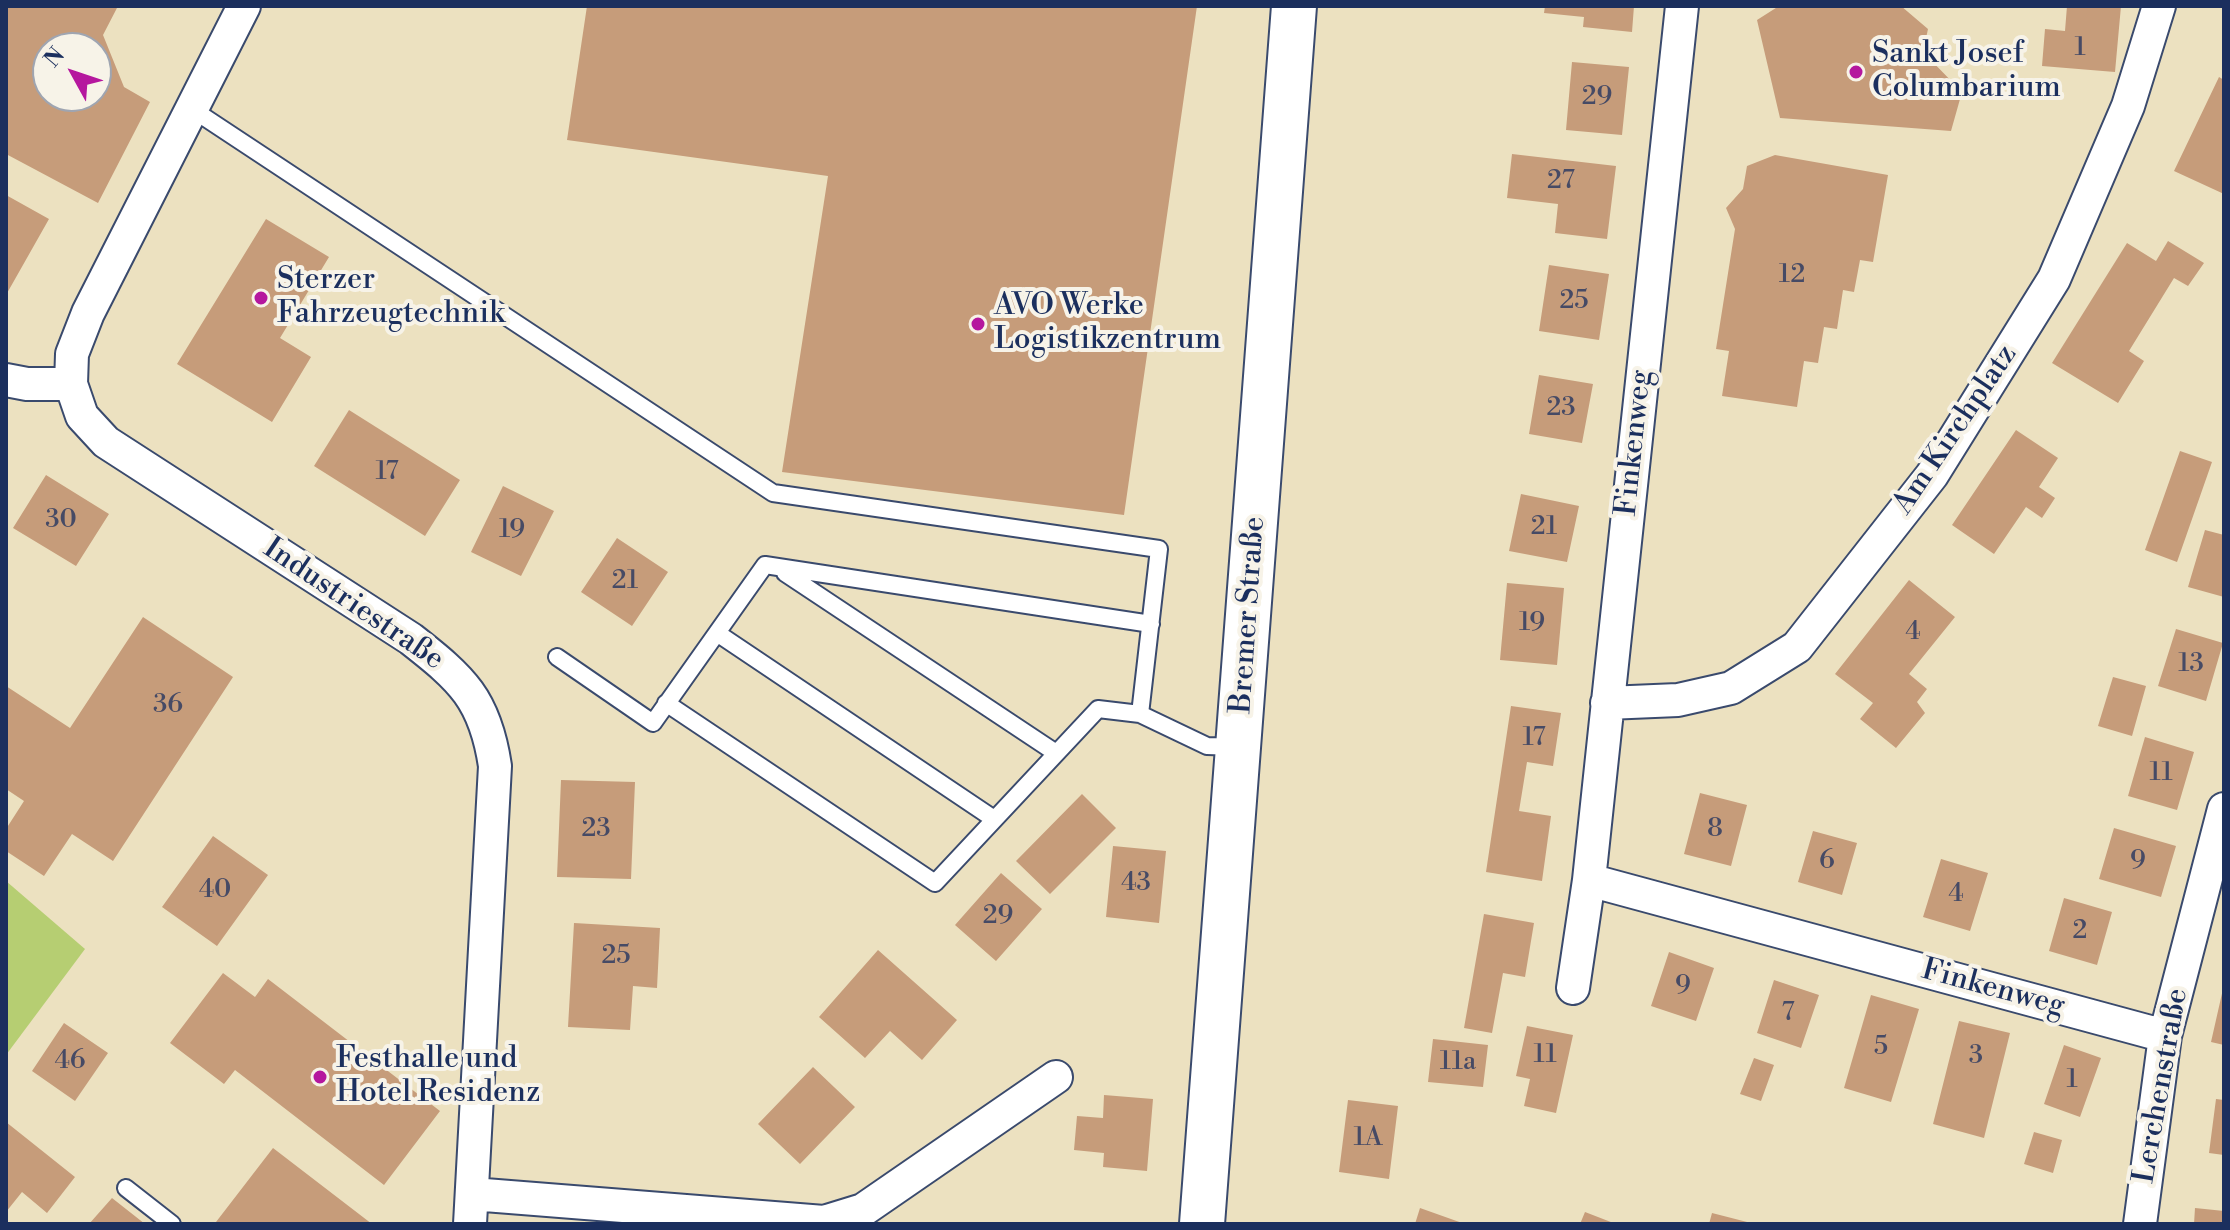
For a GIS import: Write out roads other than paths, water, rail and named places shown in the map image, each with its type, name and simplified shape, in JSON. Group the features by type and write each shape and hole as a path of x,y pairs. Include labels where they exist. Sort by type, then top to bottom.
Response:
{"street":[{"name":"Industriestraße","path":"244,6 88,313 72,354 71,384 82,416 106,442 411,639 450,670 475,701 490,732 495,766 471,1209 824,1222 863,1210 1056,1077"},
{"name":"Bremer Straße","path":"1202,1224 1294,6"},
{"name":"Finkenweg","path":"1573,988 1589,880 1682,6"},
{"name":"Am Kirchplatz","path":"1607,703 1678,700 1731,688 1797,647 1932,475 2054,279 2128,106 2159,6"},
{"path":"6,380 27,384 71,384"},
{"name":"Lerchenstraße","path":"2140,1224 2165,1036 2224,809"},
{"name":"Finkenweg","path":"1589,880 2165,1036"}],"lane":[{"path":"192,109 773,493 1159,549 1140,714"},
{"path":"557,657 653,723 765,565 780,570 1151,624"},
{"path":"780,570 1056,753"},
{"path":"717,633 994,819"},
{"path":"666,703 935,883 1098,709 1140,714 1207,746 1239,747"},
{"path":"126,1188 172,1224"}],"place":[{"name":"Sankt Josef Columbarium","path":"1856,72"},
{"name":"Sterzer Fahrzeugtechnik","path":"261,298"},
{"name":"AVO Werke Logistikzentrum","path":"978,324"},
{"name":"Festhalle und Hotel Residenz","path":"320,1077"}]}
